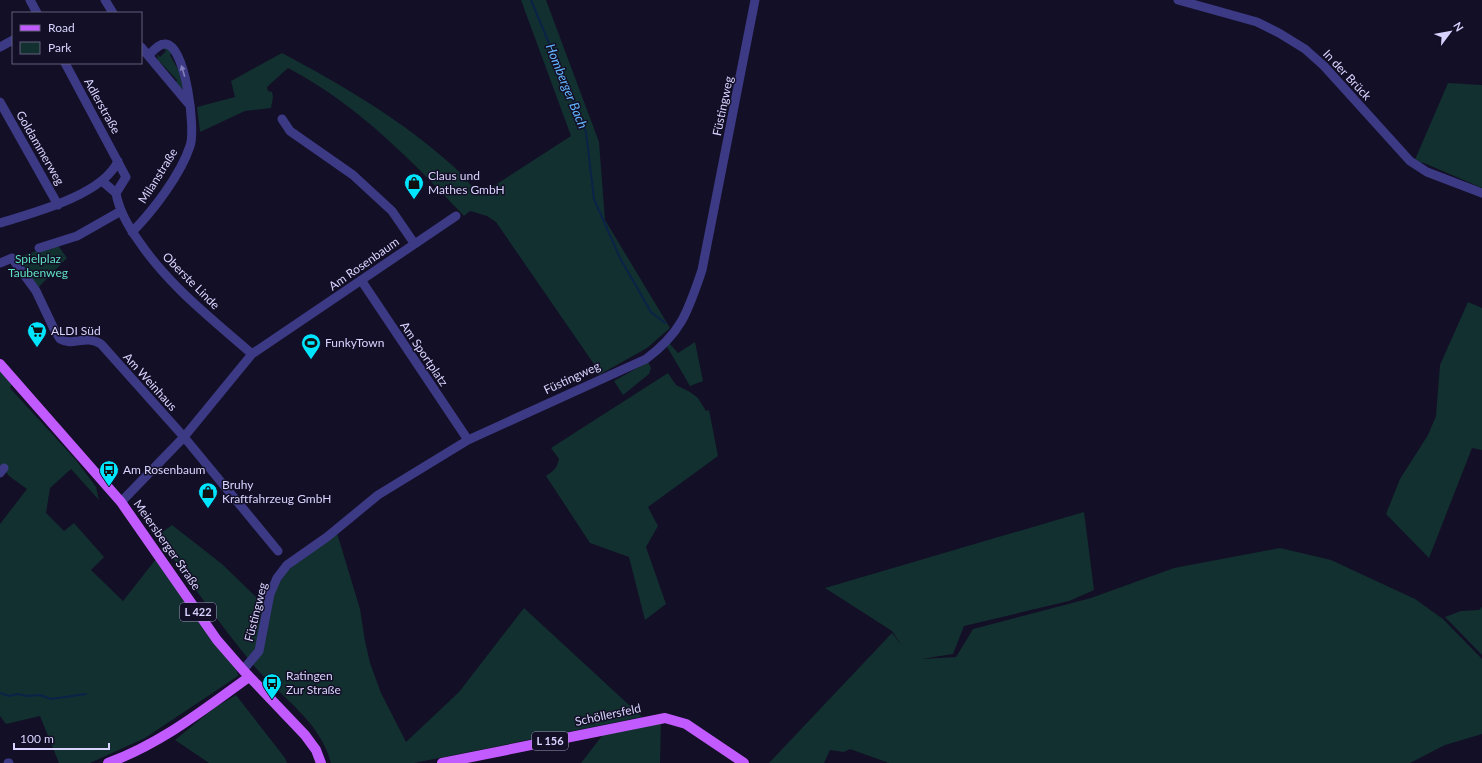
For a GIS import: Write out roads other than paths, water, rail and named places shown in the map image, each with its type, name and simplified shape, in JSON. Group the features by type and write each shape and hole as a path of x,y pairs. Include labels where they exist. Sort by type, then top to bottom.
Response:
{"main road":[{"name":"Meiersberger Straße","path":"0,364 121,502 217,640 246,673 305,734 316,750 321,763"},
{"path":"108,763 150,745 246,673"},
{"name":"Schöllersfeld","path":"442,763 665,718 686,724 744,763"}],"street":[{"path":"30,0 36,12"},
{"path":"105,0 112,12"},
{"name":"Füstingweg","path":"246,673 259,651 270,594 277,578 287,565 327,538 378,495 468,440 646,359 661,348 675,333 687,313 702,270 755,0"},
{"name":"In der Brück","path":"1178,0 1257,22 1305,49 1324,66 1410,161 1427,172 1482,193"},
{"path":"0,47 12,41"},
{"name":"Milanstraße","path":"132,232 144,220 167,188 191,146 192,132 184,70 174,51 165,43 158,46 148,55"},
{"path":"142,48 189,104"},
{"name":"Adlerstraße","path":"66,64 126,177 116,194"},
{"name":"Goldammerweg","path":"0,102 58,205"},
{"name":"Am Rosenbaum","path":"282,119 290,131 352,175 392,211 414,243"},
{"path":"0,223 58,205 102,181 112,172 118,162"},
{"path":"102,181 116,194"},
{"name":"Oberste Linde","path":"116,194 121,211 132,232 155,264 183,295 252,354"},
{"path":"39,248 77,236 121,211"},
{"name":"Am Rosenbaum","path":"121,502 184,437 252,354 456,216"},
{"name":"Am Weinhaus","path":"0,264 12,258 36,291 60,339 72,342 89,339 101,344 184,437 278,551"},
{"name":"Am Sportplatz","path":"362,280 468,440"}],"waterway":[{"name":"Homberger Bach","path":"531,0 586,132 594,199 620,258 651,312 665,323"},
{"path":"0,693 9,696 17,694 28,696 40,695 51,699 86,694"}],"place":[{"name":"Claus und Mathes GmbH","path":"414,200"},
{"name":"ALDI Süd","path":"37,348"},
{"name":"FunkyTown","path":"311,360"},
{"name":"Am Rosenbaum","path":"109,487"},
{"name":"Bruhy Kraftfahrzeug GmbH","path":"208,509"},
{"name":"Ratingen Zur Straße","path":"272,700"}],"park label":[{"name":"Spielplaz Taubenweg","path":"38,266"}]}
